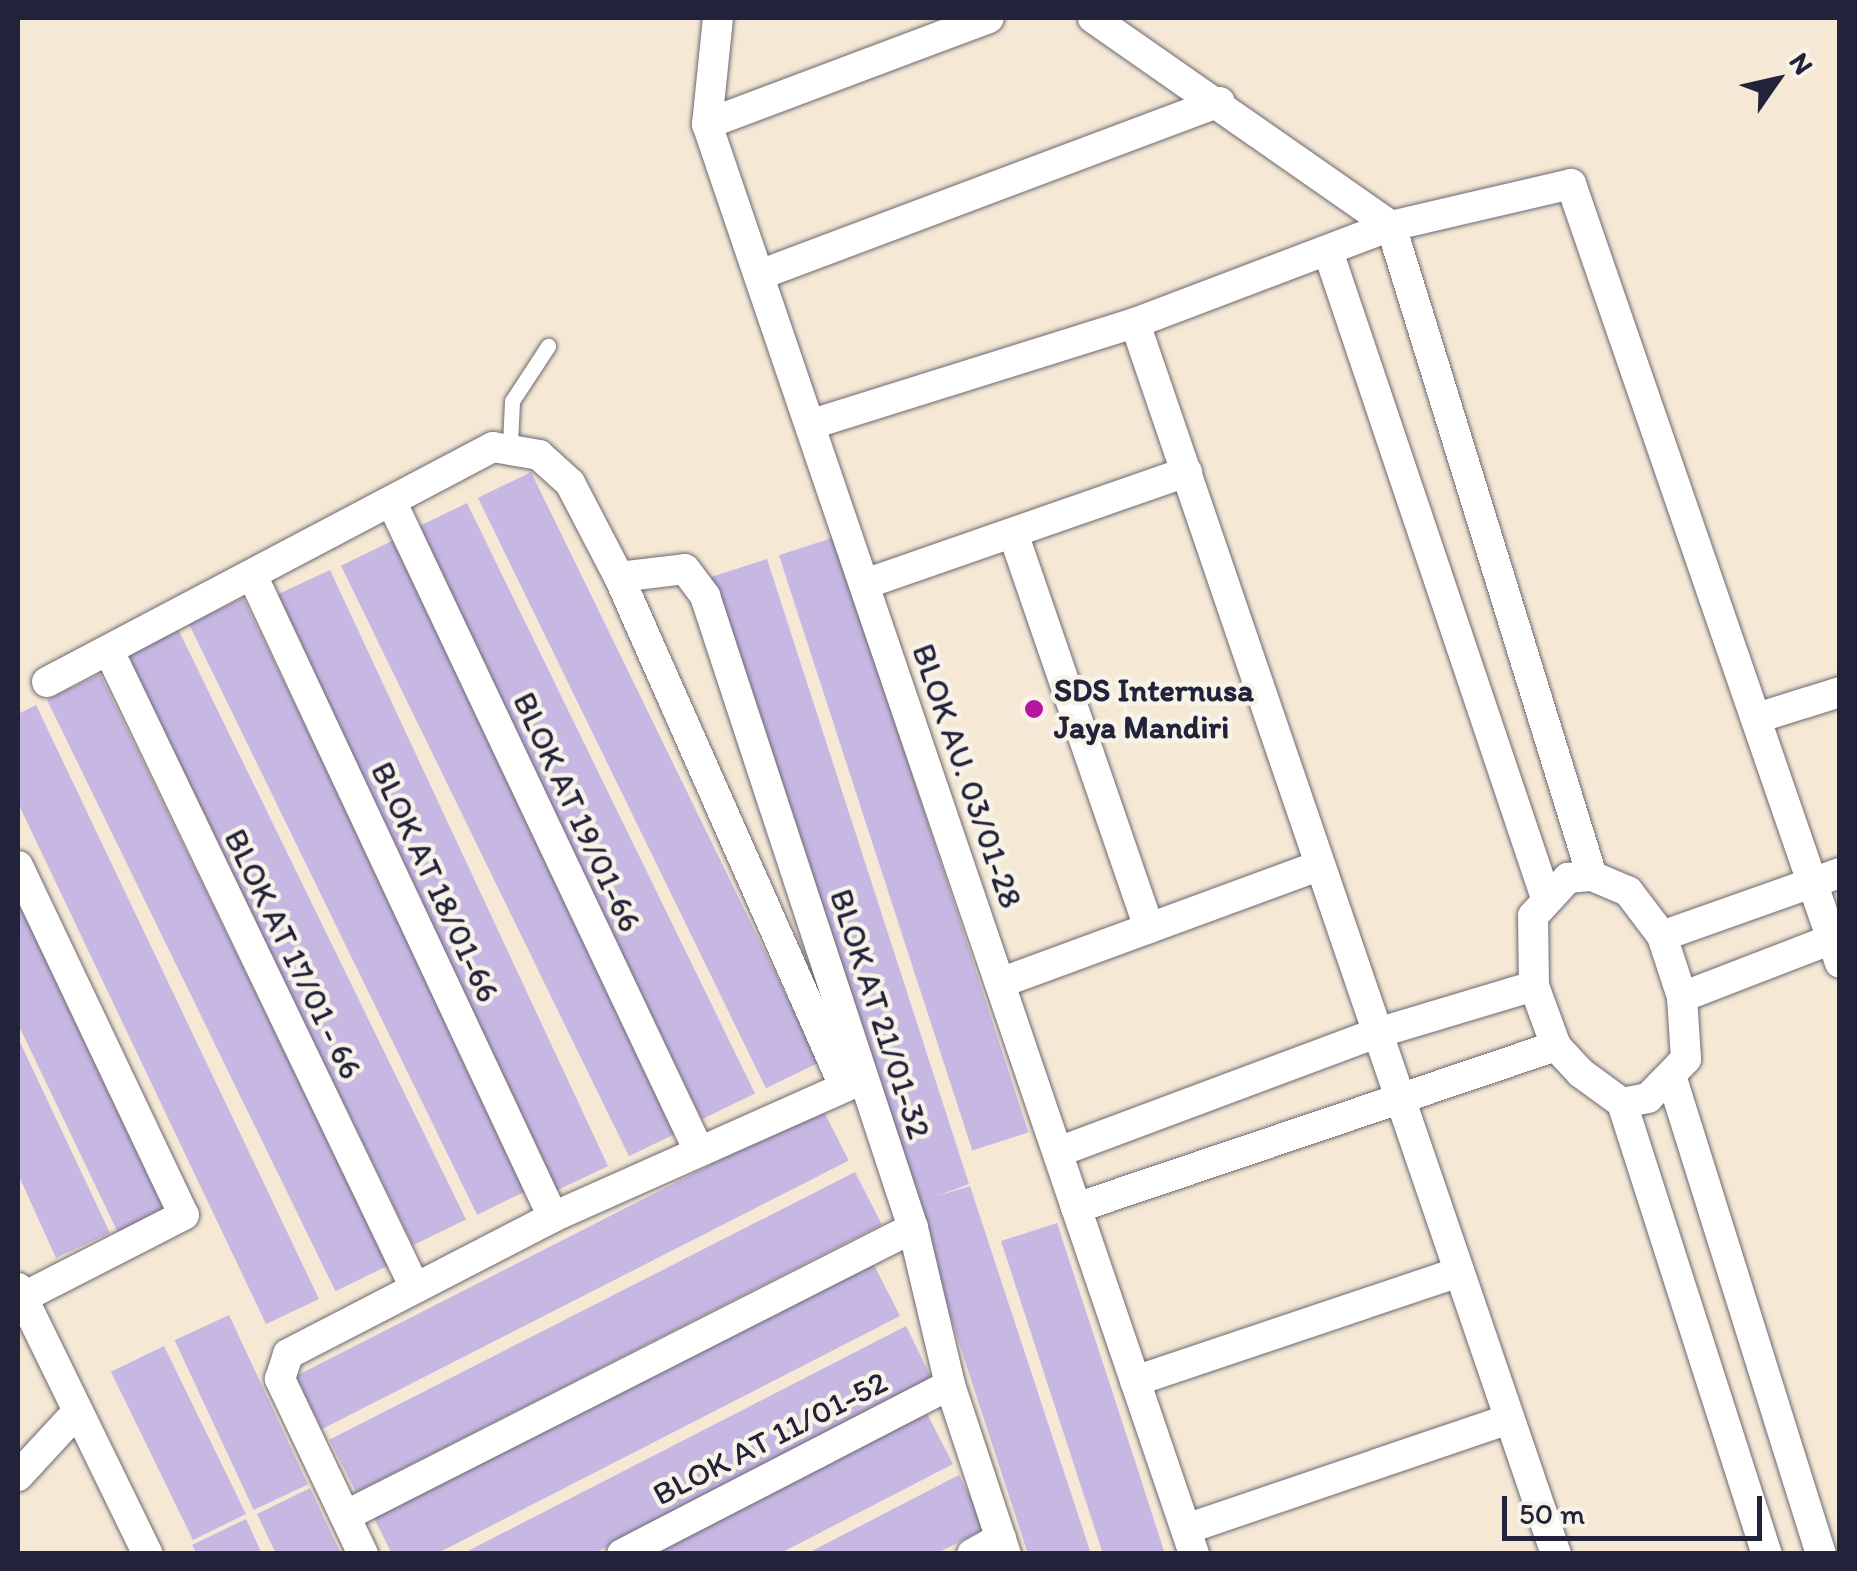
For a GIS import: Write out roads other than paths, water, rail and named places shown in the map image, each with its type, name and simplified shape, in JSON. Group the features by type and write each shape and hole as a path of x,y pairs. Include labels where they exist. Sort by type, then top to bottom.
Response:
{"street":[{"name":"BLOK AU. 03/01-28","path":"718,18 707,124 762,274 1190,1541"},
{"path":"707,124 989,18"},
{"path":"1093,18 1220,102 1392,226 1592,876"},
{"path":"762,274 1220,102"},
{"path":"812,424 1135,323 1392,226 1560,181 1581,193 1757,718 1826,878 1837,946 1682,997"},
{"path":"1328,251 1545,895 1528,949 1534,986 1556,1046 1622,1102 1767,1554"},
{"path":"1135,323 1556,1554"},
{"path":"47,682 510,444 570,483 619,577 855,1082 553,1217 415,1288 279,1365 363,1554"},
{"path":"865,584 1187,472"},
{"name":"BLOK AT 19/01-66","path":"393,505 698,1149"},
{"path":"1014,533 1149,928"},
{"name":"BLOK AT 21/01-32","path":"619,577 677,567 698,582 855,1082 913,1228 950,1385 1003,1546"},
{"name":"BLOK AT 18/01-66","path":"253,577 553,1217"},
{"name":"BLOK AT 17/01 - 66","path":"109,651 415,1288"},
{"path":"1757,718 1840,692"},
{"path":"1000,983 1320,865"},
{"path":"18,866 184,1215 20,1293 148,1554"},
{"path":"1545,895 1592,876 1628,892 1662,936 1682,997 1686,1059 1673,1082 1622,1102"},
{"path":"1662,936 1826,878"},
{"path":"1058,1152 1377,1033 1534,986"},
{"path":"1076,1208 1556,1046"},
{"path":"1673,1082 1821,1554"},
{"path":"345,1516 913,1228"},
{"path":"1135,1380 1459,1272"},
{"name":"BLOK AT 11/01-52","path":"622,1554 950,1385"},
{"path":"18,1476 78,1411"},
{"path":"1190,1541 1510,1418"},
{"path":"972,1554 1003,1546"}],"lane":[{"path":"510,444 512,401 548,346"}],"place":[{"name":"SDS Internusa Jaya Mandiri","path":"1034,709"}]}
